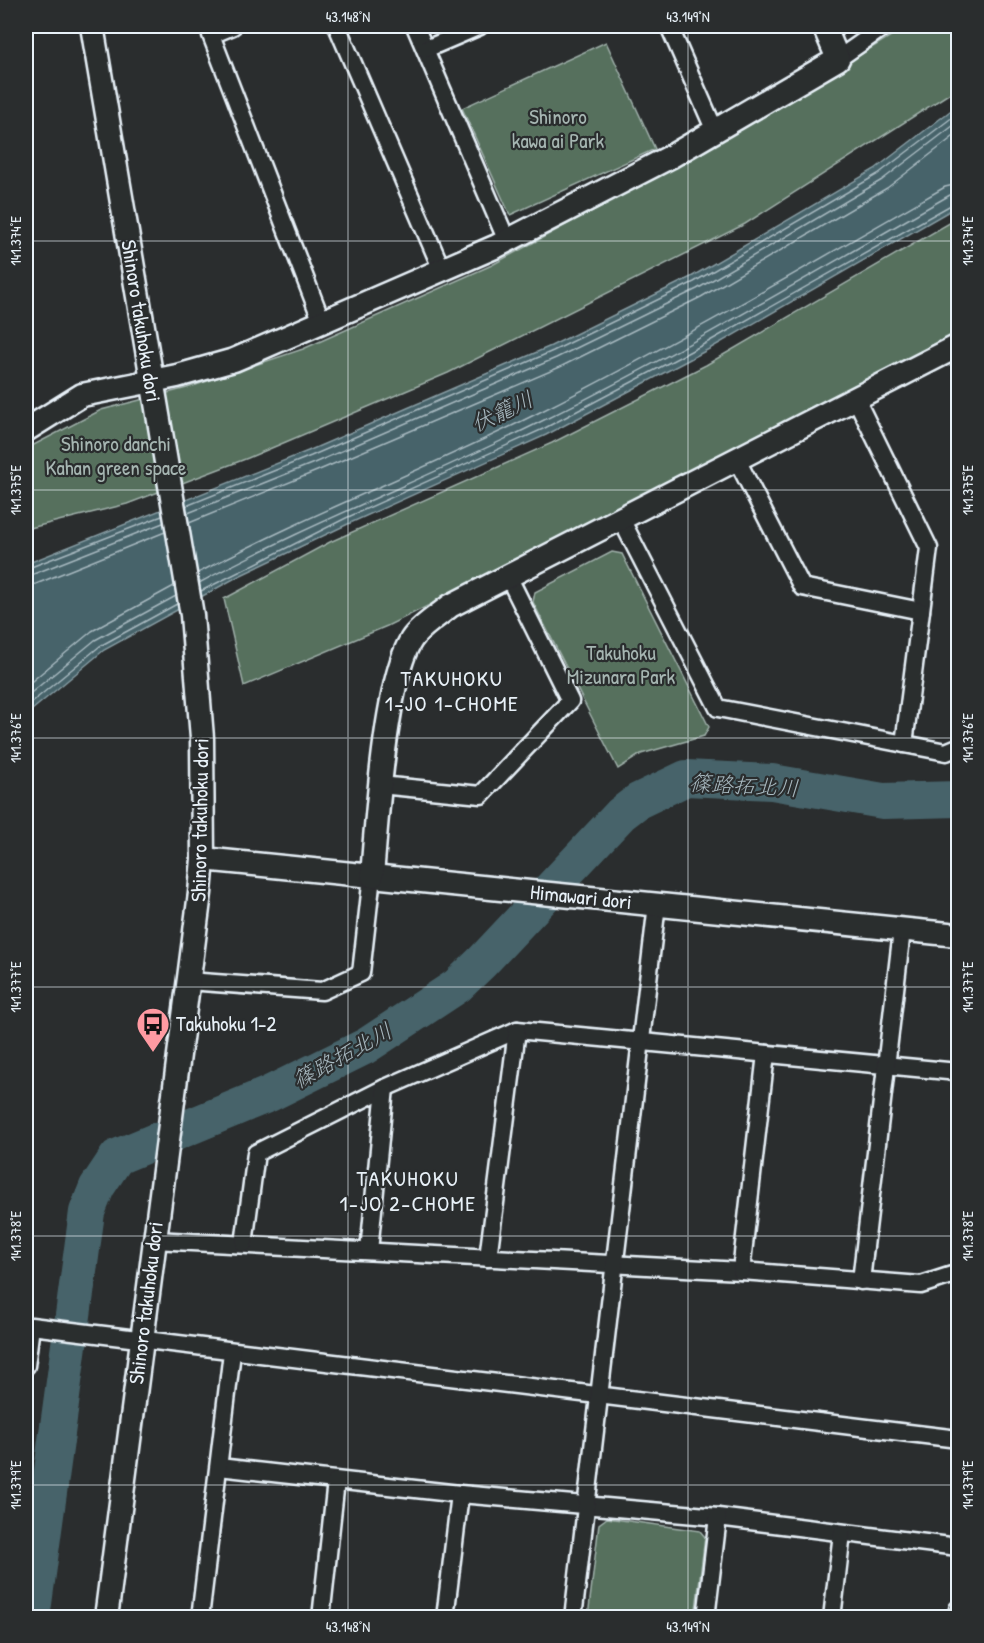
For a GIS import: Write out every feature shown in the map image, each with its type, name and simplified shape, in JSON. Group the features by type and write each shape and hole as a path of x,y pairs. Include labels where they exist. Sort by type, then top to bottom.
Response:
{"street":[{"name":"Shinoro takuhoku dori","path":"92,26 160,440 192,615 202,738 203,859 106,1617"},
{"path":"233,26 211,35 322,322"},
{"path":"337,26 442,270"},
{"path":"415,26 507,241"},
{"path":"426,49 480,26"},
{"path":"669,26 715,130"},
{"path":"824,26 838,59"},
{"path":"26,430 82,395 151,381 234,360 507,241 715,130 838,59 885,26"},
{"path":"189,981 322,991 361,974 380,785 397,672 413,636 450,606 856,399 956,352"},
{"path":"856,399 929,548 904,744"},
{"path":"737,460 802,587 921,611"},
{"path":"621,519 718,708 946,752 958,747"},
{"path":"380,785 481,795 570,701 508,576"},
{"name":"Himawari dori","path":"203,859 958,935"},
{"path":"573,1617 657,904"},
{"path":"861,1281 902,930"},
{"path":"488,1258 517,1030"},
{"path":"244,1244 256,1153 385,1088 517,1030 958,1072"},
{"path":"741,1271 766,1054"},
{"path":"369,1251 385,1088"},
{"path":"154,1240 741,1271 921,1285 958,1273"},
{"path":"26,1366 31,1326 958,1439"},
{"path":"200,1617 232,1352"},
{"path":"219,1467 460,1494 718,1517 958,1547"},
{"path":"321,1617 336,1481"},
{"path":"445,1617 460,1494"},
{"path":"706,1617 718,1517"},
{"path":"832,1617 842,1533"},
{"path":"957,1617 958,1609"}],"green space":[{"name":"Shinoro danchi Kahan green space","path":"907,26 958,26 958,88 745,224 448,373 248,458 127,504 26,529 26,449 101,410 187,388 303,349 492,265 712,146"},
{"name":"Shinoro kawa ai Park","path":"606,42 655,149 510,215 462,108"},
{"path":"958,218 958,330 943,341 567,537 387,626 244,686 224,599 330,542 552,443 706,365"},
{"name":"Takuhoku Mizunara Park","path":"612,552 622,554 709,727 704,736 641,754 618,769 533,602 535,592"},
{"path":"607,1518 700,1531 705,1537 695,1617 588,1617 599,1524"}],"water":[{"name":"伏籠川","path":"958,105 958,206 711,348 546,435 239,576 104,650 26,715 26,564 308,451 551,346 691,277 875,169"}],"waterway":[{"name":"篠路拓北川","path":"32,1618 87,1212 97,1187 117,1157 269,1094 366,1046 457,986 621,814 638,801 686,778 772,782 883,801 958,799"}],"place":[{"name":"Takuhoku 1-2","path":"153,1053"}],"district":[{"name":"TAKUHOKU 1-JO 1-CHOME","path":"452,690"},
{"name":"TAKUHOKU 1-JO 2-CHOME","path":"408,1190"}]}
